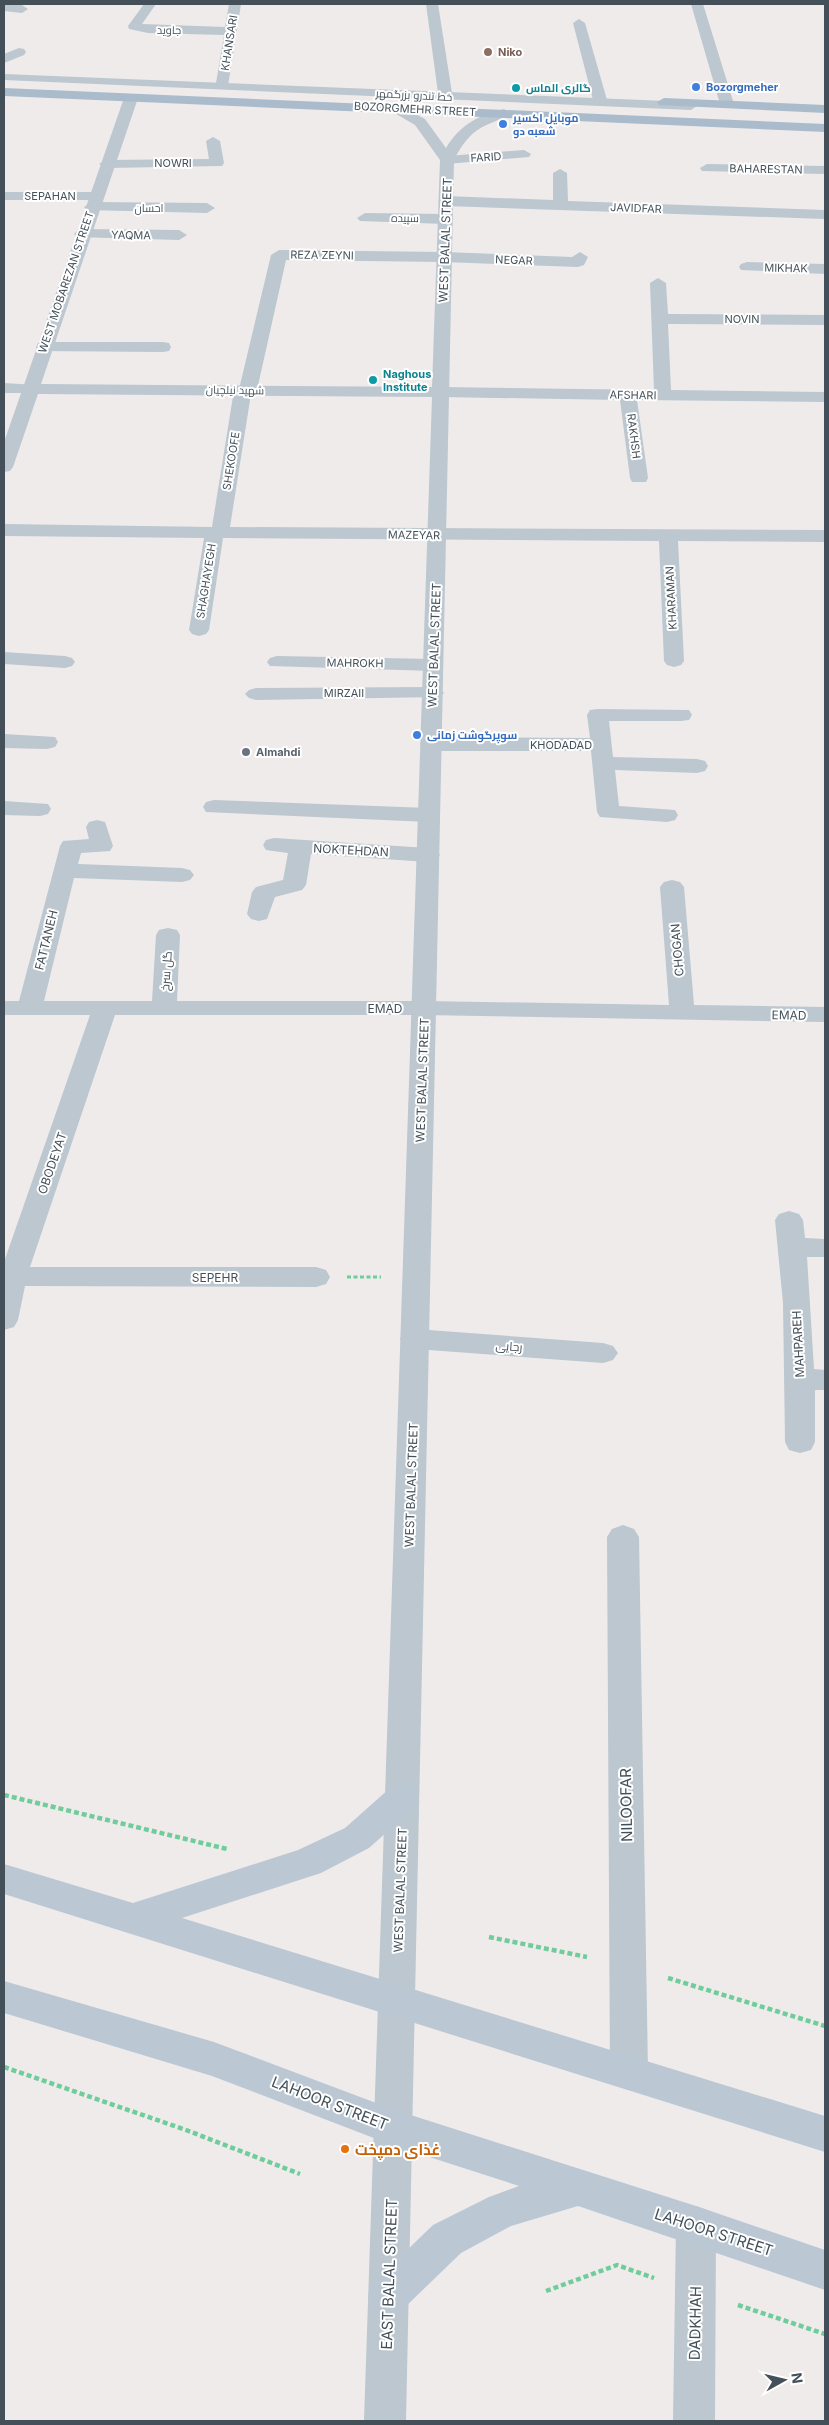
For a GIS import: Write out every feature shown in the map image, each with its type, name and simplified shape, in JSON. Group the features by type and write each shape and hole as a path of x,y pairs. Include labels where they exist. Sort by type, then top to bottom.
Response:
{"main road":[{"name":"BOZORGMEHR STREET","path":"4,75 726,104 825,110"},
{"name":"BOZORGMEHR STREET","path":"4,92 825,128"},
{"path":"133,1919 308,1862 357,1838 402,1798"},
{"path":"4,1879 825,2134"},
{"name":"LAHOOR STREET","path":"4,1997 214,2059 392,2127 576,2188 696,2225 825,2270"},
{"path":"388,2296 447,2239 503,2210 576,2188"}],"street":[{"name":"جاوید","path":"150,4 134,26 148,29 231,31"},
{"name":"KHANSARI","path":"222,83 235,4"},
{"path":"432,4 445,93"},
{"path":"697,4 726,104"},
{"path":"4,8 22,8"},
{"path":"579,23 600,100"},
{"path":"4,58 19,52"},
{"name":"WEST MOBAREZAN STREET","path":"4,467 106,164 131,98"},
{"path":"393,108 420,122 447,160 460,133 475,124 504,114"},
{"name":"NOWRI","path":"106,164 217,163 213,141"},
{"name":"FARID","path":"447,160 524,154"},
{"name":"WEST BALAL STREET","path":"392,2127 447,160"},
{"name":"BAHARESTAN","path":"707,168 825,170"},
{"path":"560,172 560,205"},
{"name":"SEPAHAN","path":"4,196 94,202"},
{"name":"JAVIDFAR","path":"446,210 502,197 560,205 588,213 622,201 825,215"},
{"name":"احسان","path":"94,202 206,208"},
{"name":"سپیده","path":"365,218 446,210"},
{"name":"YAQMA","path":"82,234 180,236"},
{"name":"REZA ZEYNI","path":"245,390 279,255 444,257"},
{"name":"NEGAR","path":"444,257 578,262 580,257"},
{"name":"MIKHAK","path":"747,267 825,269"},
{"path":"658,284 663,396"},
{"name":"NOVIN","path":"660,319 825,320"},
{"path":"44,347 162,347"},
{"name":"شهید نیلچیان","path":"4,388 441,392"},
{"name":"SHEKOOFE","path":"217,533 245,390"},
{"name":"AFSHARI","path":"441,392 825,397"},
{"name":"RAKHSH","path":"628,395 639,478"},
{"name":"MAZEYAR","path":"4,530 437,535 825,536"},
{"name":"SHAGHAYEGH","path":"199,630 217,533"},
{"name":"KHARAMAN","path":"668,536 674,661"},
{"path":"4,658 65,662"},
{"name":"MAHROKH","path":"277,662 433,665"},
{"name":"MIRZAII","path":"256,694 433,693"},
{"name":"KHODADAD","path":"667,815 608,812 598,715 681,715"},
{"path":"4,740 46,742"},
{"name":"KHODADAD","path":"431,744 602,754 697,766"},
{"path":"214,807 429,815"},
{"path":"4,808 40,809"},
{"name":"FATTANEH","path":"29,1008 71,846 102,846 97,827"},
{"name":"NOKTEHDAN","path":"274,845 428,855"},
{"path":"259,914 264,892 294,885 301,847"},
{"path":"64,871 182,875"},
{"name":"CHOGAN","path":"672,887 682,1013"},
{"name":"گل سرخ","path":"164,1008 168,935"},
{"name":"EMAD","path":"4,1008 424,1008 825,1015"},
{"name":"OBODEYAT","path":"4,1320 13,1276 105,1008"},
{"name":"MAHPAREH","path":"800,1442 813,1379 790,1233 825,1248"},
{"name":"SEPEHR","path":"13,1276 316,1277"},
{"name":"رجایی","path":"415,1339 603,1353"},
{"name":"NILOOFAR","path":"623,1537 629,2072"},
{"name":"EAST BALAL STREET","path":"385,2421 392,2127"},
{"name":"DADKHAH","path":"694,2421 696,2225"}],"lane":[{"name":"خط تندرو بزرگمهر","path":"4,75 825,110"}],"path":[{"path":"316,1277 416,1277"},
{"path":"4,1795 235,1851"},
{"path":"4,2067 186,2130 300,2174"}],"place":[{"name":"Niko","path":"488,52"},
{"name":"Bozorgmeher","path":"696,87"},
{"name":"گالری الماس","path":"516,88"},
{"name":"موبایل اکسیر شعبه دو","path":"503,124"},
{"name":"Naghous Institute","path":"373,380"},
{"name":"سوپرگوشت زمانی","path":"417,735"},
{"name":"Almahdi","path":"246,752"},
{"name":"غذای دمپخت","path":"345,2149"}]}
